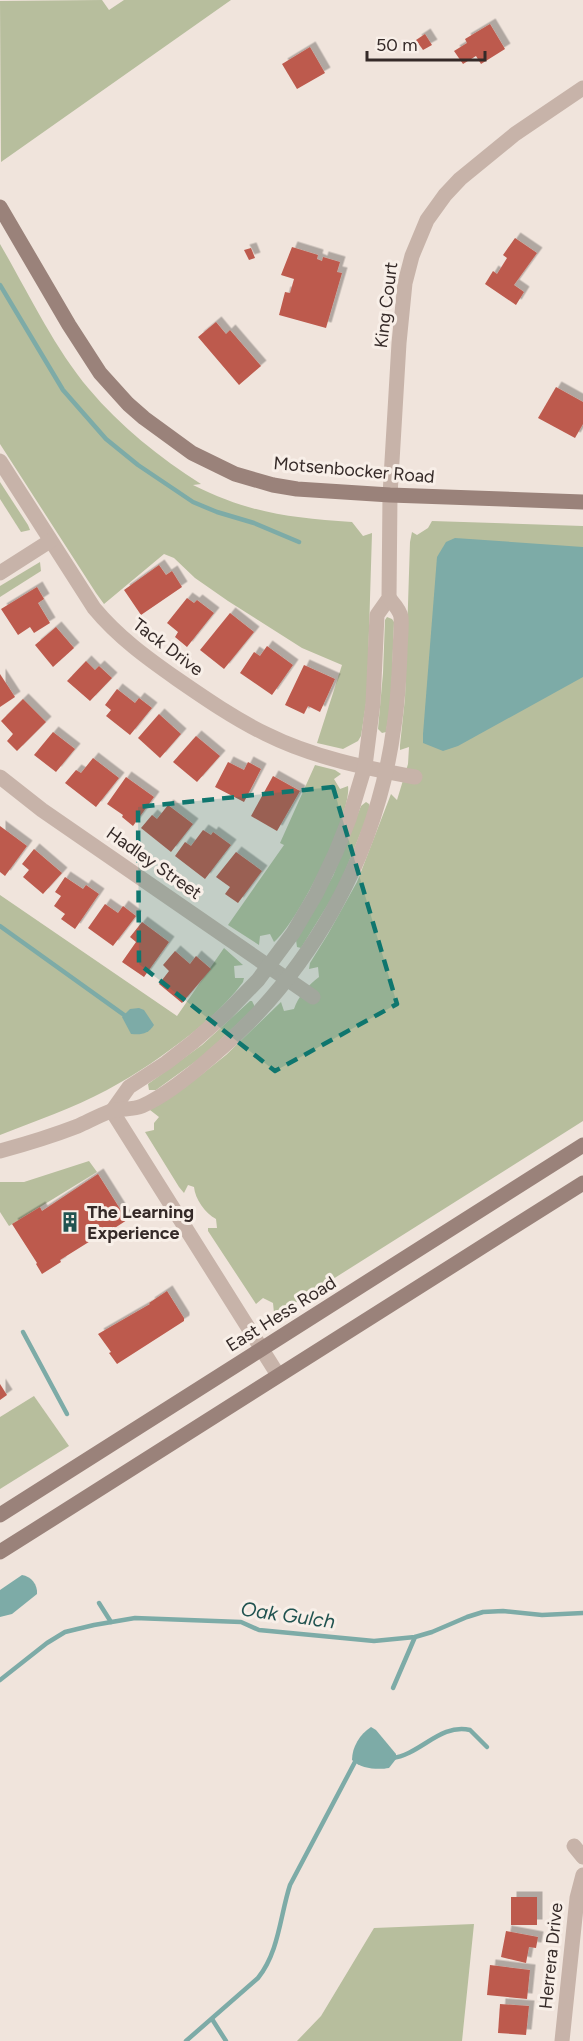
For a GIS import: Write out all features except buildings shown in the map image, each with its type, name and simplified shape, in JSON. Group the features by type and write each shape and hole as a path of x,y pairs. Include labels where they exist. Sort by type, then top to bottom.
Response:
{"main road":[{"name":"Motsenbocker Road","path":"0,207 100,373 128,404 169,438 192,453 235,474 297,489 583,502"},
{"name":"East Hess Road","path":"0,1515 583,1145"},
{"path":"0,1552 583,1183"}],"street":[{"name":"King Court","path":"389,598 390,495 402,306 408,269 417,239 435,208 460,179 515,134 583,88"},
{"name":"Tack Drive","path":"0,461 102,618 128,644 230,714 276,739 320,755 415,777"},
{"path":"0,573 50,541"},
{"path":"0,1151 68,1130 112,1111 141,1107 194,1071 246,1026 288,979 326,923 354,870 371,827 386,772 396,713 400,636 400,614 389,598 377,615 373,714 365,766 342,837 321,883 293,933 269,966 241,997 206,1031 166,1063 129,1087 112,1111"},
{"name":"Hadley Street","path":"0,777 42,810 313,997"},
{"path":"112,1111 278,1375"},
{"name":"Herrera Drive","path":"562,2041 577,1898 583,1875"}],"highlighted area":[{"path":"333,787 397,1004 275,1071 139,964 138,807"}],"green space":[{"path":"102,0 109,10 124,0 231,0 1,162 0,1"},
{"path":"0,244 52,337 89,389 141,441 201,484 193,485 252,508 289,516 352,522 363,536 372,533 367,697 361,736 358,741 343,749 317,743 342,665 302,648 228,601 195,578 174,558 164,554 104,604 96,593 0,444"},
{"path":"0,482 30,530 21,532 0,499"},
{"path":"432,521 583,526 583,1121 284,1310 274,1313 273,1303 263,1298 256,1304 208,1231 208,1228 217,1228 216,1219 201,1205 194,1187 188,1185 184,1193 179,1187 145,1132 154,1130 154,1123 159,1117 150,1110 226,1055 281,1002 284,1011 294,1009 304,991 319,977 318,967 309,969 310,963 357,882 391,794 397,800 408,764 409,747 400,750 400,745 405,698 410,542 412,532 417,535 428,528"},
{"path":"40,562 41,571 0,597 0,586"},
{"path":"387,617 394,622 391,701 386,732 382,733 378,729"},
{"path":"315,765 335,770 341,774 334,779 340,789 348,786 347,800 341,820 321,868 296,914 274,942 270,934 260,936 259,945 228,925 284,845 280,843"},
{"path":"366,802 370,810 338,888 301,948 297,947 296,940 333,876 361,806"},
{"path":"0,895 177,1016 224,948 243,965 234,966 235,978 244,978 243,982 205,1022 140,1071 81,1103 0,1135"},
{"path":"250,1001 255,1007 203,1056 156,1090 149,1090 148,1084 202,1045"},
{"path":"89,1161 97,1172 9,1226 0,1212 0,1182 24,1182"},
{"path":"34,1396 69,1446 0,1489 0,1417"},
{"path":"474,1924 462,2041 297,2041 321,2016 374,1928"}],"water":[{"path":"455,538 583,547 583,677 458,746 443,751 423,743 423,734 437,557 446,542"},
{"path":"130,1009 144,1010 154,1025 144,1033 131,1034 122,1017"},
{"path":"22,1575 33,1582 37,1594 12,1614 0,1617 0,1590"},
{"path":"371,1727 396,1754 396,1759 389,1768 370,1768 352,1760 357,1741"}],"waterway":[{"path":"0,285 63,390 106,439 138,465 193,502 254,523 299,542"},
{"path":"0,926 127,1017"},
{"path":"23,1332 67,1414"},
{"path":"99,1603 111,1622"},
{"name":"Oak Gulch","path":"0,1680 47,1643 65,1632 135,1618 241,1622 259,1630 374,1641 415,1637 483,1612 503,1611 542,1615 583,1613"},
{"path":"393,1688 415,1637"},
{"path":"392,1758 402,1756 440,1735 459,1729 470,1730 487,1747"},
{"path":"186,2041 258,1978 265,1968 275,1945 290,1885 356,1760"},
{"path":"212,2019 226,2041"}],"place":[{"name":"The Learning Experience","path":"70,1222"}]}
